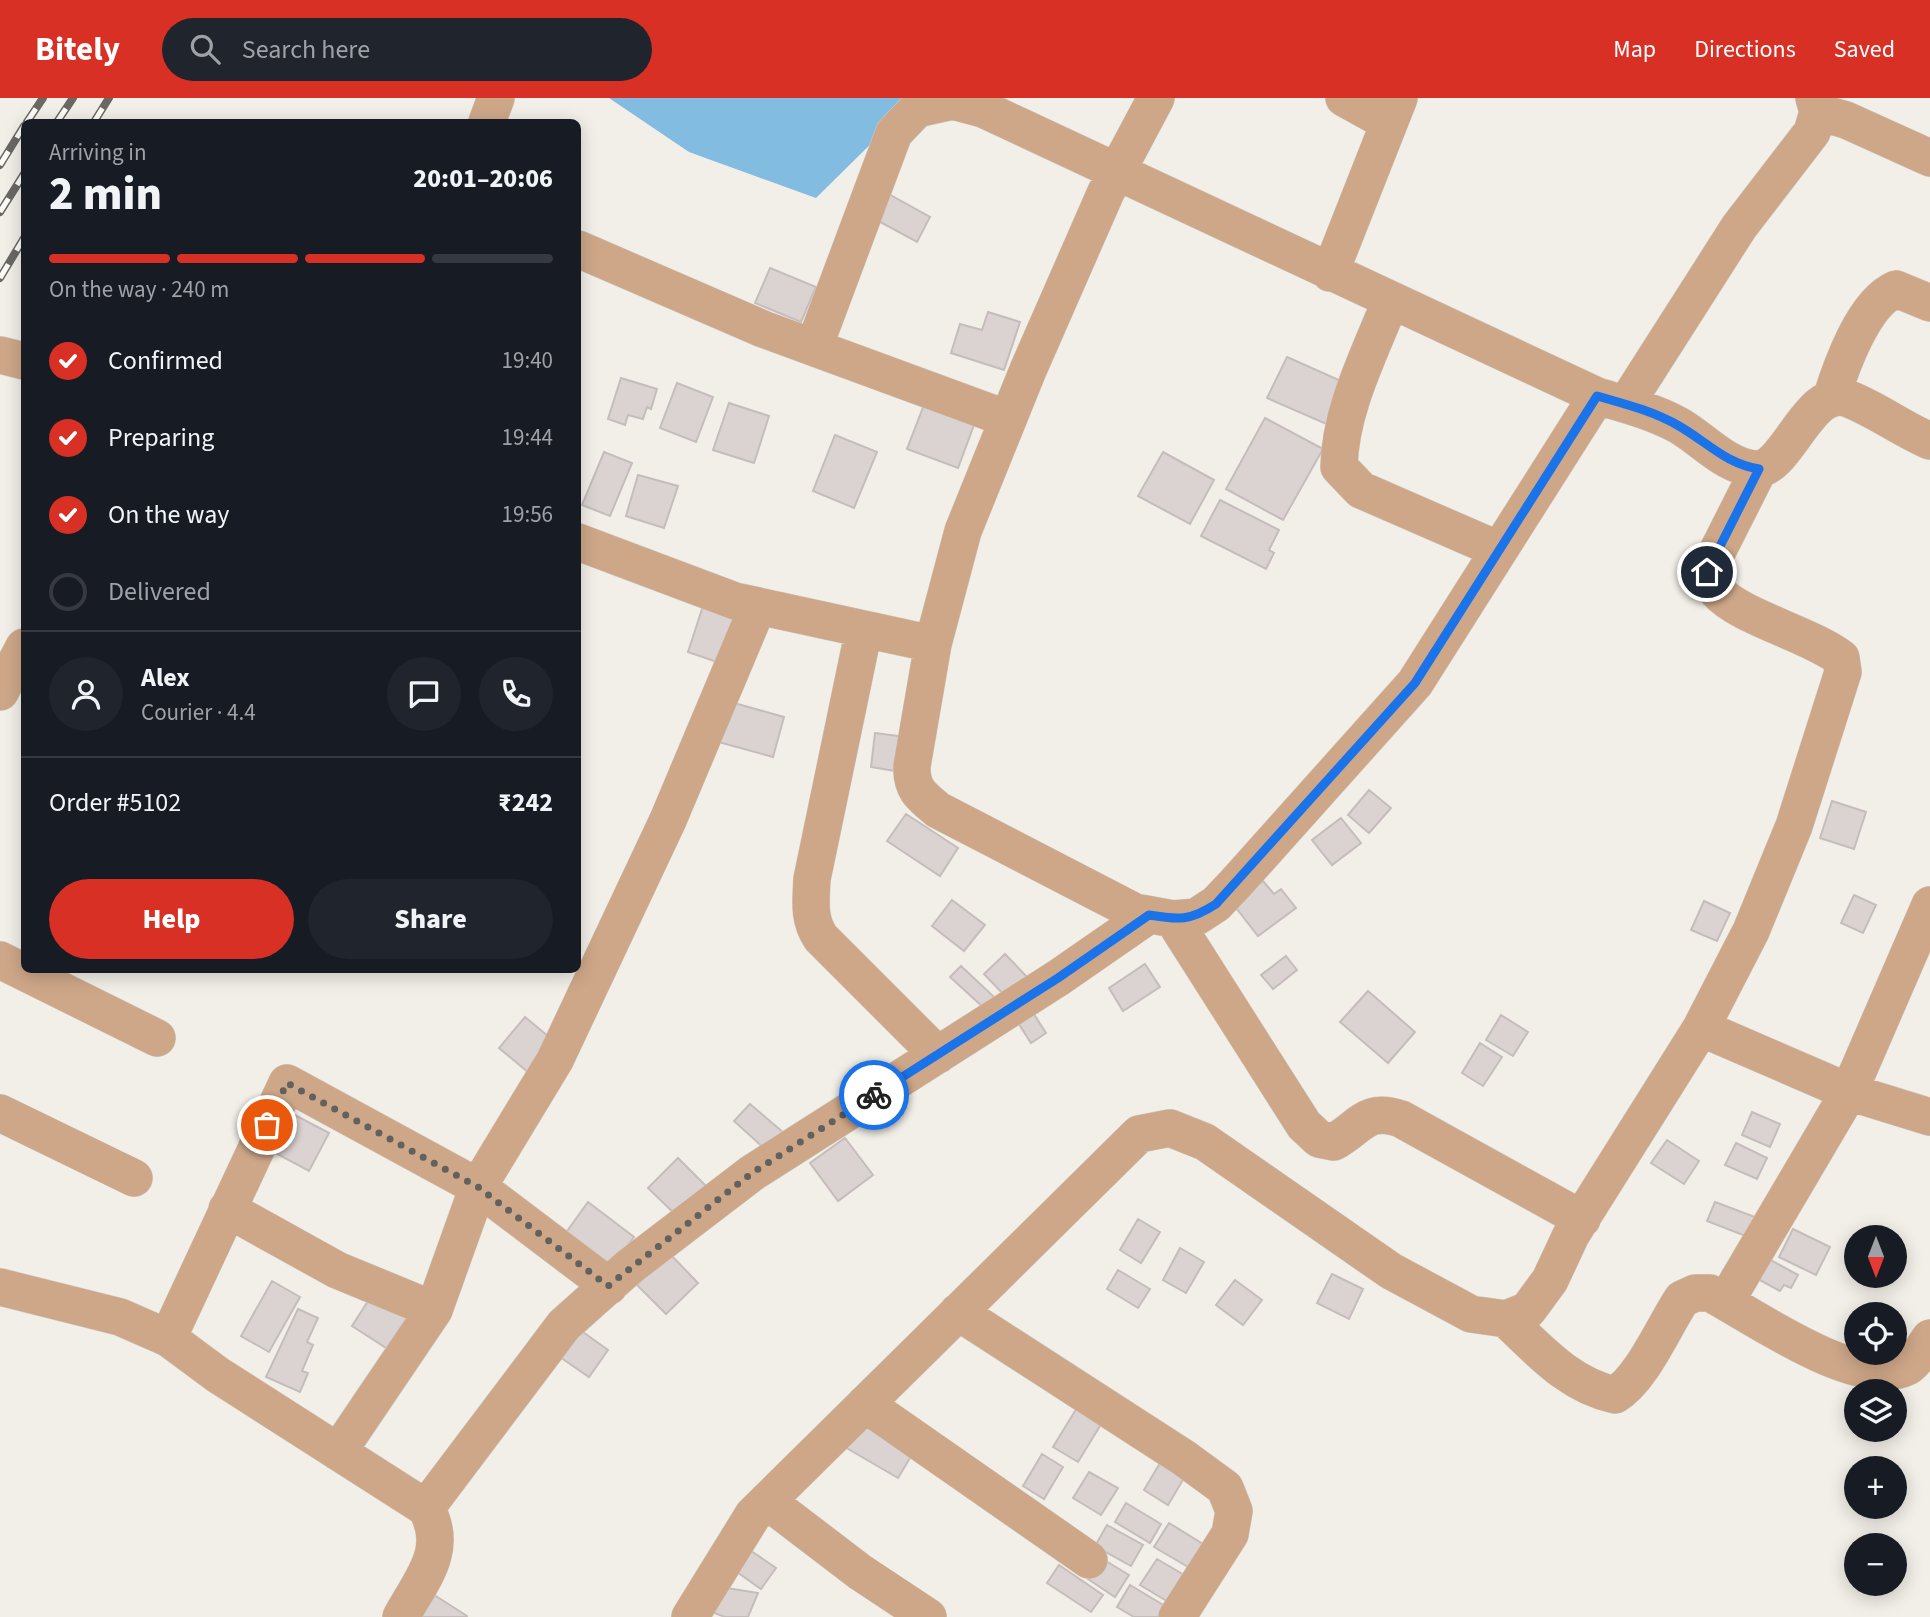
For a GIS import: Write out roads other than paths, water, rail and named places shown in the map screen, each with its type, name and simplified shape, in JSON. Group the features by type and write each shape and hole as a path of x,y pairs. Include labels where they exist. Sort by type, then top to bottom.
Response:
{"street":[{"path":"488,119 496,98"},
{"path":"1156,98 1116,173 1008,419 963,531 933,644 911,780 917,793 950,817 1135,912 1161,917 1196,917 1216,904 1415,683 1499,551 1812,132 1816,105 1930,158"},
{"path":"1329,273 1394,110 1344,98"},
{"path":"814,347 894,133 917,108 953,100 984,108 1390,302 1611,400 1678,425 1738,466 1759,469 1771,464 1811,413 1831,400 1847,398 1930,441"},
{"path":"581,250 814,347 1008,419"},
{"path":"1831,400 1843,360 1882,295 1896,289 1930,303"},
{"path":"1390,302 1352,399 1339,448 1339,467 1361,490 1499,551"},
{"path":"0,355 21,360"},
{"path":"690,1617 752,1515 1139,1134 1170,1128 1217,1150 1391,1272 1471,1314 1506,1319 1528,1310 1549,1280 1582,1219 1701,1028 1751,931 1794,827 1843,672 1842,658 1828,648 1734,605 1716,591 1707,572 1759,469"},
{"path":"581,543 735,601 933,644"},
{"path":"338,1452 434,1310 478,1187 555,1060 668,820 758,606"},
{"path":"864,629 812,879 810,912 813,926 821,938 938,1055"},
{"path":"0,692 21,653"},
{"path":"1726,1301 1849,1093 1930,905"},
{"path":"426,1508 564,1325 608,1286 752,1173 1161,917"},
{"path":"1161,917 1304,1125 1319,1139 1334,1142 1370,1115 1382,1112 1401,1119 1582,1219"},
{"path":"0,960 21,970"},
{"path":"26,973 157,1038"},
{"path":"1701,1028 1849,1093 1930,1116"},
{"path":"168,1338 287,1083 478,1187 608,1286"},
{"path":"0,1113 134,1178"},
{"path":"227,1209 337,1270 434,1310"},
{"path":"0,1287 120,1317 168,1338 218,1375 426,1508 435,1524 437,1546 401,1617"},
{"path":"1506,1319 1566,1374 1591,1390 1615,1395 1626,1388 1635,1376 1682,1299 1695,1293 1710,1293 1818,1352 1862,1369 1889,1372 1909,1366 1930,1338"},
{"path":"958,1312 1184,1458 1225,1488 1234,1511 1230,1534 1177,1617"},
{"path":"865,1404 1089,1560"},
{"path":"767,1501 860,1572 928,1617"}],"water":[{"path":"609,98 902,98 893,122 816,198 689,152"}],"railway":[{"path":"29,119 43,98"},
{"path":"59,119 73,98"},
{"path":"96,119 109,98"},
{"path":"0,165 21,131"},
{"path":"0,212 21,179"},
{"path":"0,278 21,243"}]}
